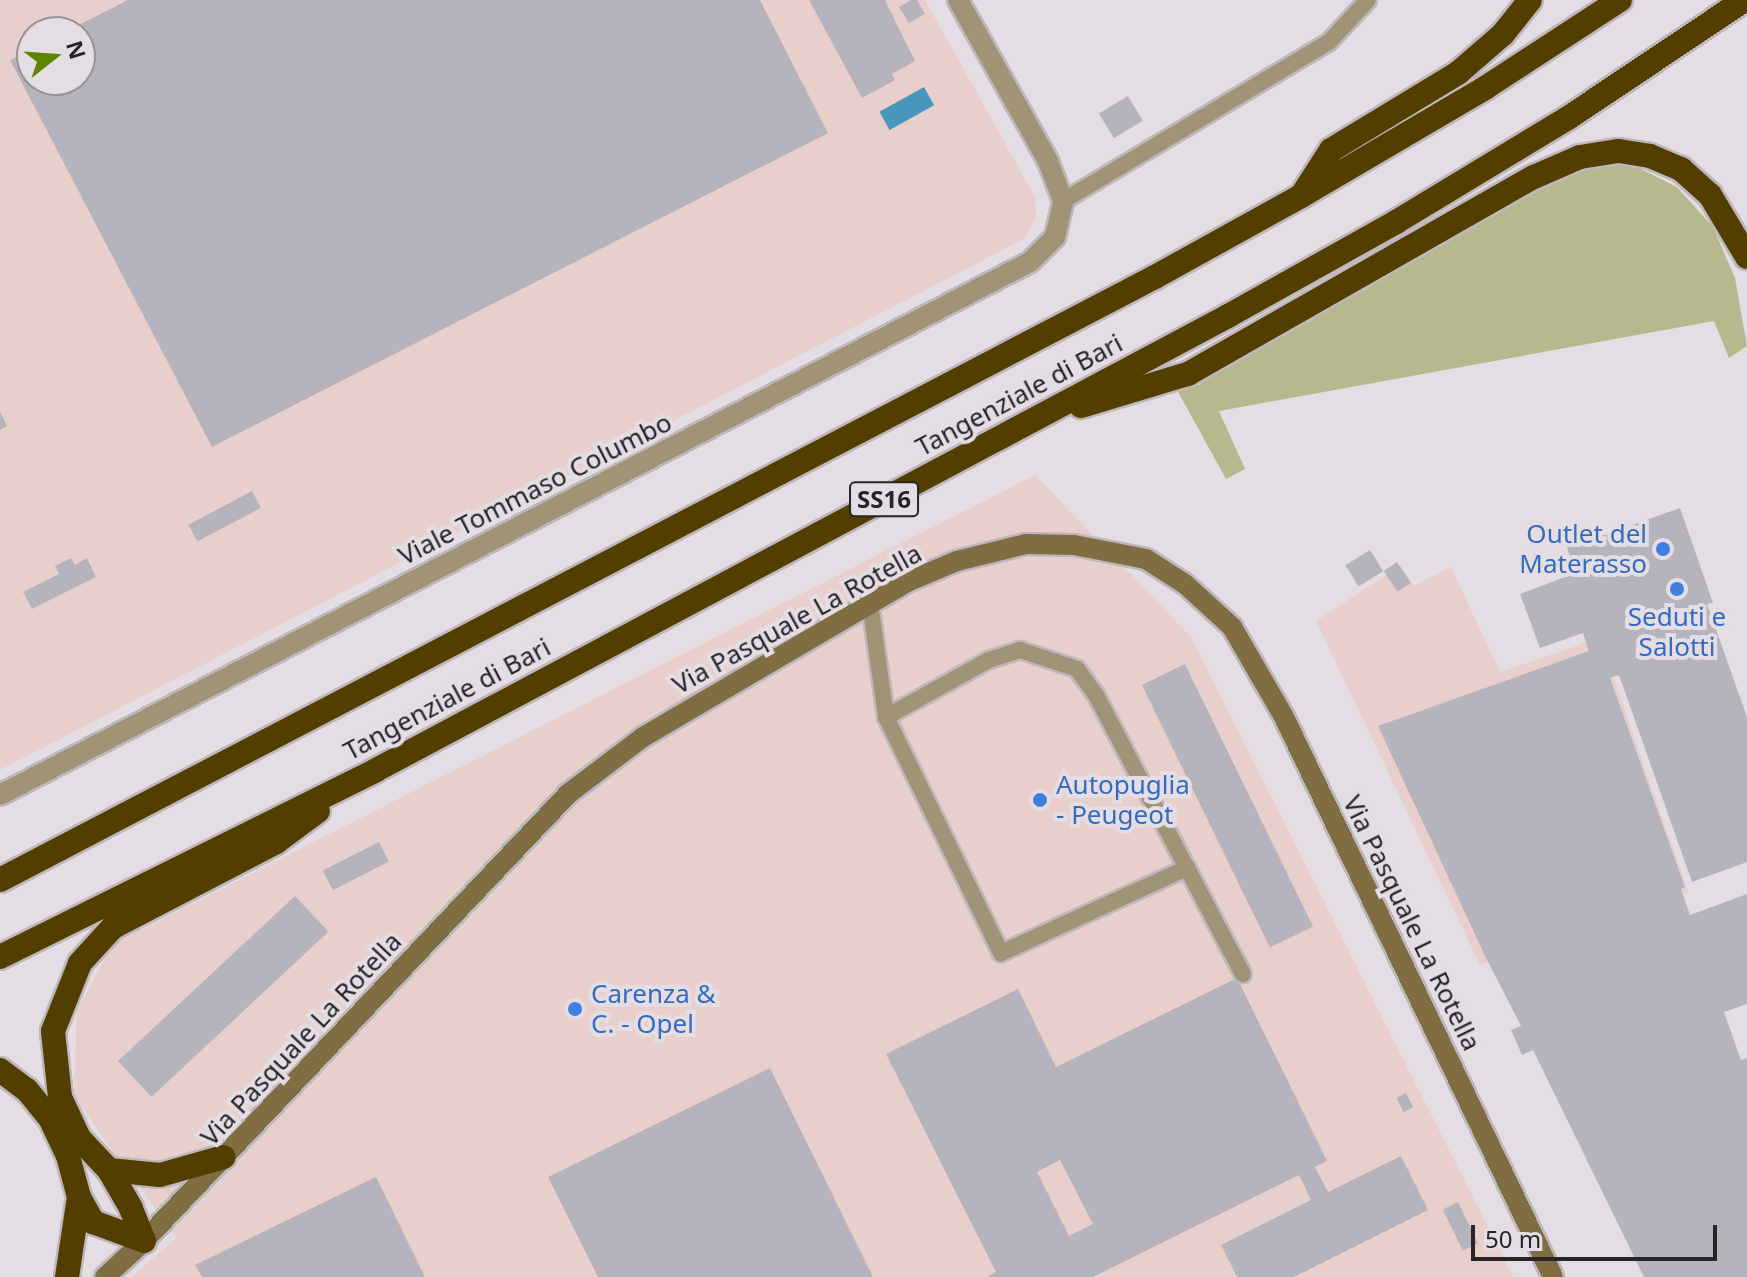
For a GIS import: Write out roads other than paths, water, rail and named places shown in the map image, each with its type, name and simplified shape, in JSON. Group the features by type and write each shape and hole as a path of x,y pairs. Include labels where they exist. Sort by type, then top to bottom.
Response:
{"highway":[{"path":"1301,196 1331,150 1458,73 1503,34 1530,0"},
{"name":"Tangenziale di Bari","path":"0,880 1155,277 1485,88 1620,0"},
{"name":"Tangenziale di Bari","path":"0,957 376,770 1396,222 1568,118 1744,0"},
{"path":"1029,421 1188,374 1534,177 1580,157 1619,151 1650,156 1681,169 1710,195 1747,257"},
{"path":"144,1241 131,1208 109,1170 79,1138 60,1097 53,1031 80,963 113,927 276,842 376,770"},
{"path":"0,1070 27,1090 50,1118 68,1156 79,1197 93,1222 144,1241"},
{"path":"109,1170 160,1175 224,1157"},
{"path":"67,1277 79,1197"}],"street":[{"path":"958,0 1048,161 1063,201"},
{"name":"Viale Tommaso Columbo","path":"0,795 1030,262 1055,237 1063,201"},
{"name":"Via Pasquale La Rotella","path":"105,1277 144,1241 568,794 643,737 870,603 957,561 1026,544 1074,545 1146,559 1185,584 1232,627 1284,717 1553,1277"}],"lane":[{"path":"1063,201 1329,42 1368,0"},
{"path":"870,603 886,717 1001,953 1187,868"},
{"path":"886,717 989,660 1020,650 1077,669 1096,695 1243,974"}],"water":[{"path":"924,87 934,105 890,130 879,112"}],"place":[{"name":"Outlet del Materasso","path":"1663,549"},
{"name":"Seduti e Salotti","path":"1677,589"},
{"name":"Autopuglia - Peugeot","path":"1040,800"},
{"name":"Carenza & C. - Opel","path":"575,1009"}]}
